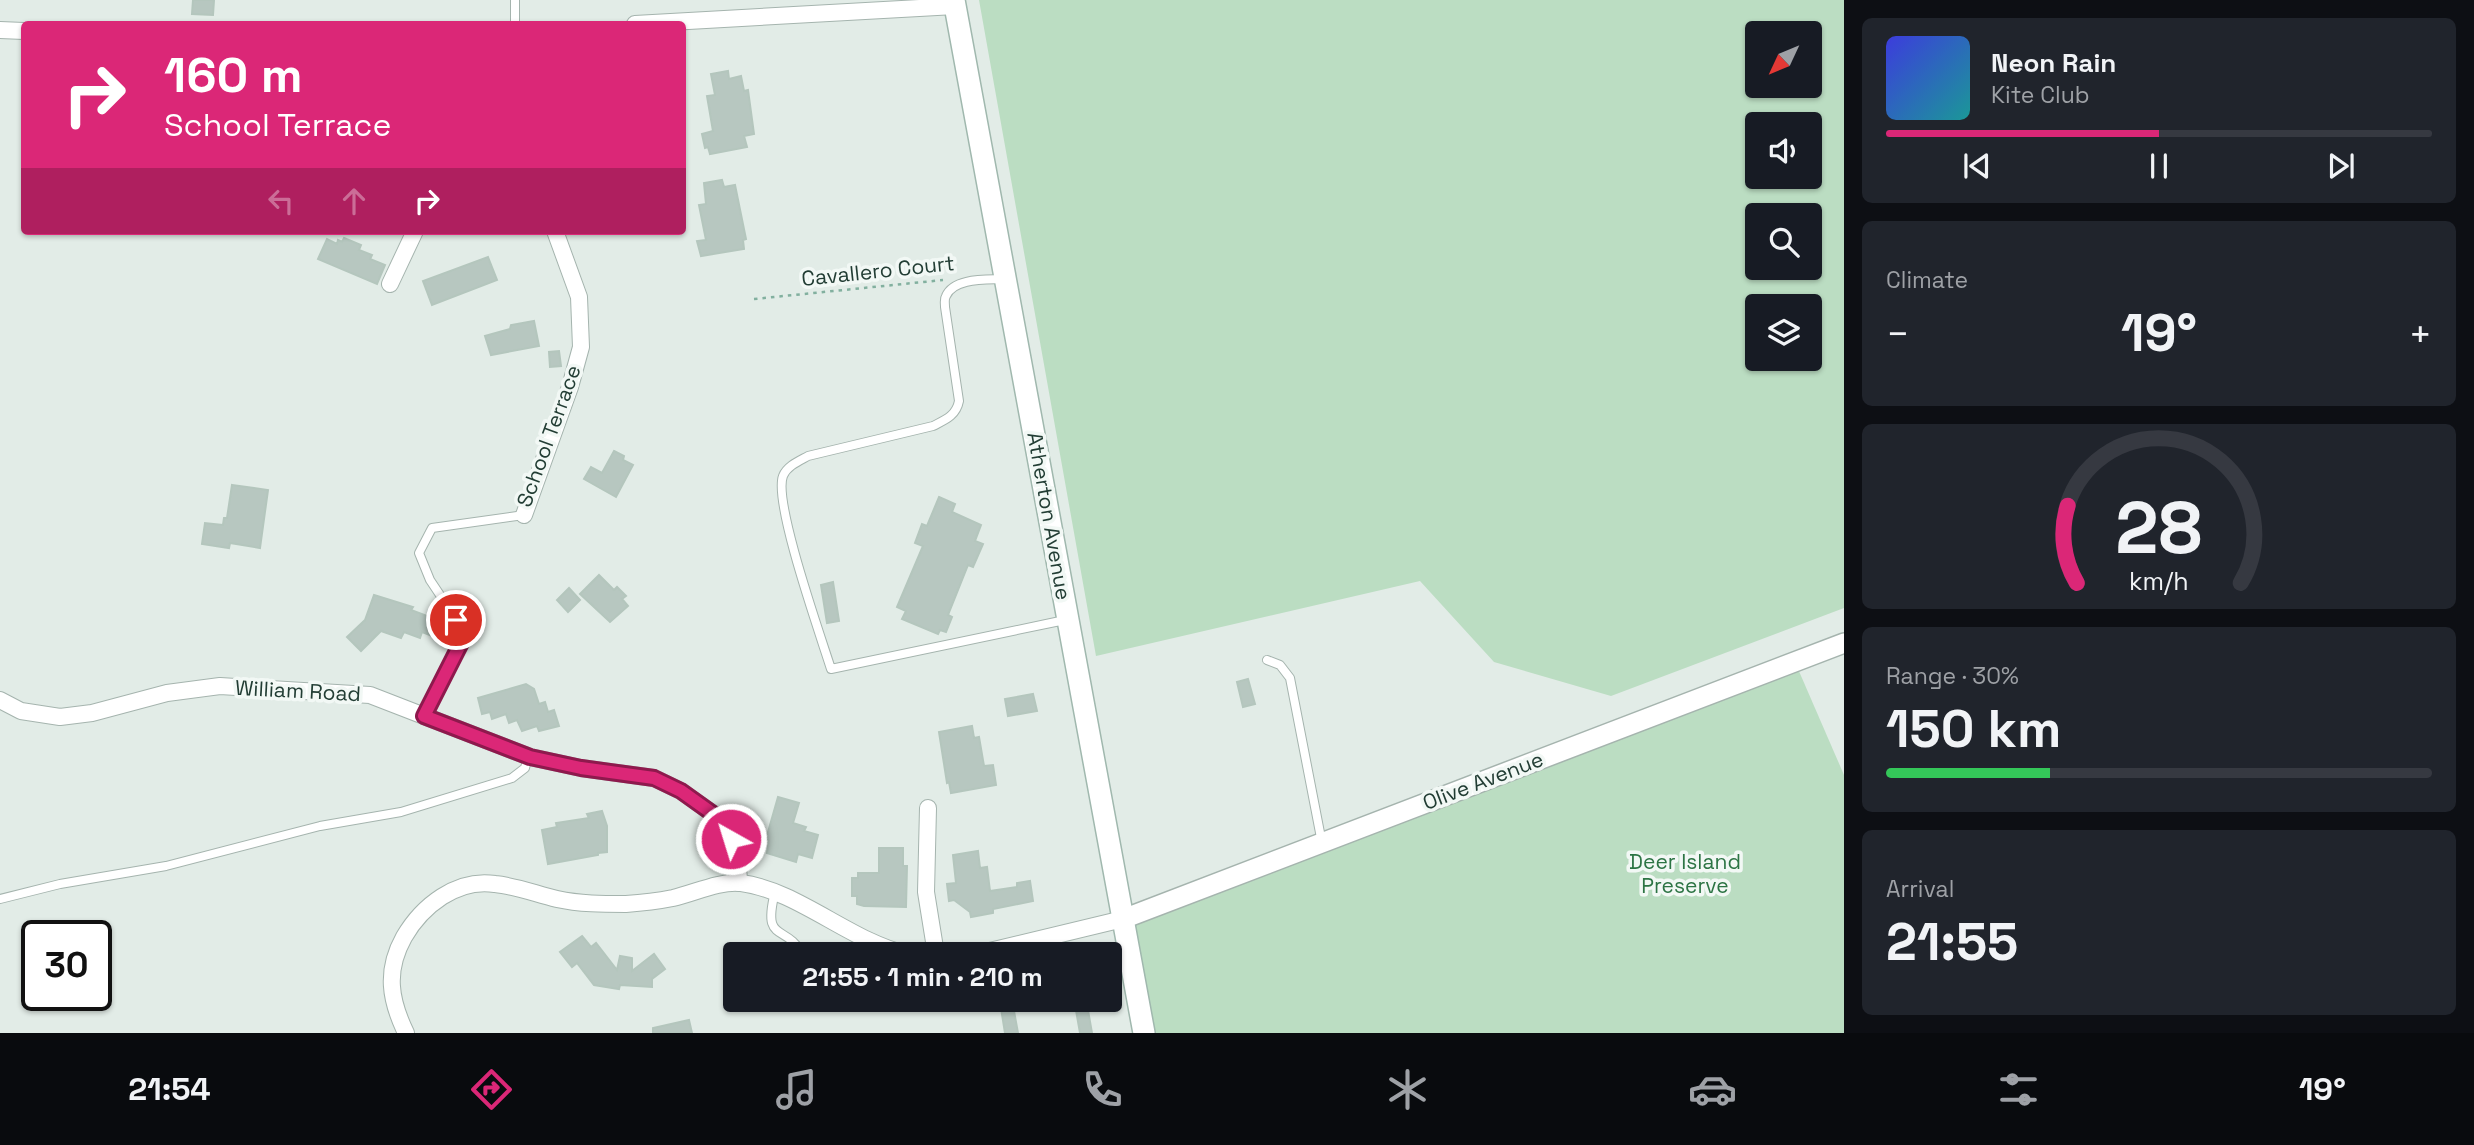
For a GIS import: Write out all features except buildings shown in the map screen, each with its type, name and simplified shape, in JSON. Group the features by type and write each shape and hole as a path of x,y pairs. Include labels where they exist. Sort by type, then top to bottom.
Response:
{"main road":[{"name":"Atherton Avenue","path":"954,3 1144,1033"}],"street":[{"path":"686,21 954,3"},
{"path":"0,30 21,31"},
{"path":"390,284 413,235"},
{"name":"School Terrace","path":"524,515 570,387 581,347 579,297 556,235"},
{"name":"Olive Avenue","path":"1123,919 1844,643"},
{"name":"William Road","path":"0,700 21,710 60,717 92,713 167,693 220,686 370,695 528,756 581,768 654,778 681,791 716,816 731,839 739,883"},
{"path":"928,808 926,892 934,942"},
{"path":"405,1033 394,1009 391,978 397,950 411,925 432,903 461,886 493,883 591,904 630,904 673,898 708,887 739,883 775,892 830,922 878,942"},
{"path":"1027,942 1123,919"}],"lane":[{"path":"515,0 515,21"},
{"path":"1006,279 968,281 954,287 946,296 944,307 959,401 957,410 933,426 808,456 793,464 784,474 782,497 795,554 831,669 1068,620"},
{"name":"School Terrace","path":"424,716 462,641 456,620 430,580 419,553 432,528 524,515"},
{"path":"1267,660 1280,665 1290,678 1322,843"},
{"path":"0,899 60,884 166,866 320,826 401,812 512,778 525,768 528,756"},
{"path":"775,892 770,913 772,924 792,942"}],"path":[{"name":"Cavallero Court","path":"754,299 949,279"}],"green space":[{"path":"979,0 1844,0 1844,608 1611,696 1494,662 1420,581 1096,656"},
{"name":"Deer Island Preserve","path":"1795,662 1844,775 1844,1033 1144,1033 1123,919"}],"route":[{"path":"456,620 462,641 424,716 530,757 581,768 654,778 681,791 716,816 731,839"}]}
